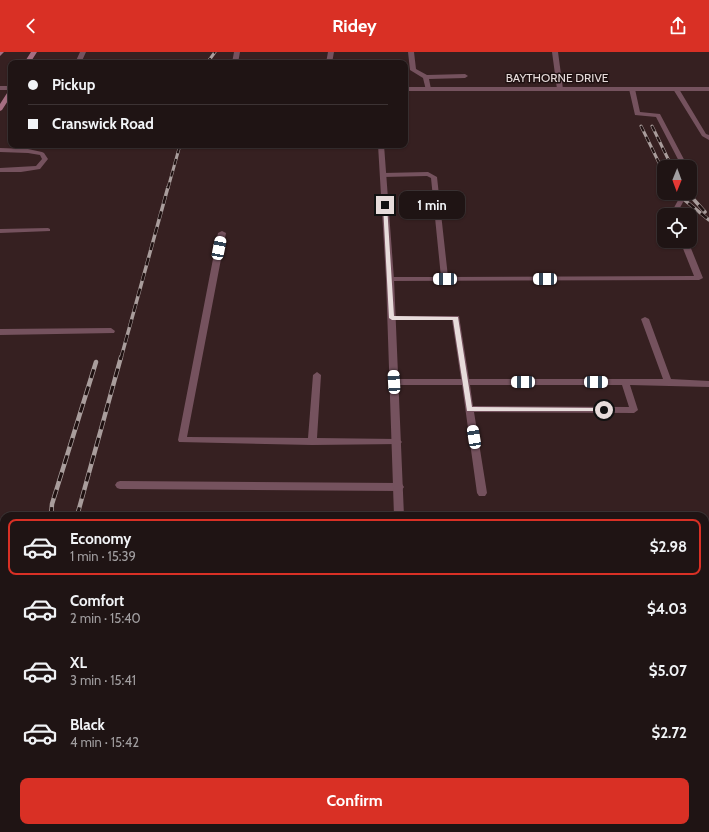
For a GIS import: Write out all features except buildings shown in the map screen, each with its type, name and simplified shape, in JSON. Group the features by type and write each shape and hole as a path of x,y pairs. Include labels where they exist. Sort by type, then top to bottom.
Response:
{"main road":[{"path":"0,109 8,95"}],"street":[{"name":"BAYTHORNE DRIVE","path":"408,89 709,89"},
{"path":"381,148 392,318 400,512"}],"lane":[{"path":"411,52 413,70 426,77 465,76"},
{"path":"555,52 560,89"},
{"path":"426,77 428,89"},
{"path":"632,89 637,114 658,115 681,160"},
{"path":"676,89 704,135 709,138"},
{"path":"0,150 28,151 42,154 45,159 38,168 0,170"},
{"path":"383,175 428,174 434,176 445,279"},
{"path":"0,231 48,230"},
{"path":"222,233 182,440 397,442"},
{"path":"390,279 699,278 687,248"},
{"path":"392,318 456,318 482,493"},
{"path":"645,319 668,382"},
{"path":"0,332 111,331"},
{"path":"312,442 317,375"},
{"path":"394,382 668,382 709,384"},
{"path":"469,410 634,410 626,382"},
{"path":"120,485 399,487"}],"shaded area":[{"path":"0,52 709,52 709,512 0,512"}],"railway":[{"path":"209,60 215,52"},
{"path":"641,126 658,160"},
{"path":"652,126 669,160"},
{"path":"168,188 179,148"},
{"path":"121,358 168,187"},
{"path":"685,200 709,220"},
{"path":"694,200 705,212"},
{"path":"78,512 121,357"},
{"path":"51,512 52,504 96,362"}],"route":[{"path":"385,205 392,318 456,318 469,410 604,410"}]}
